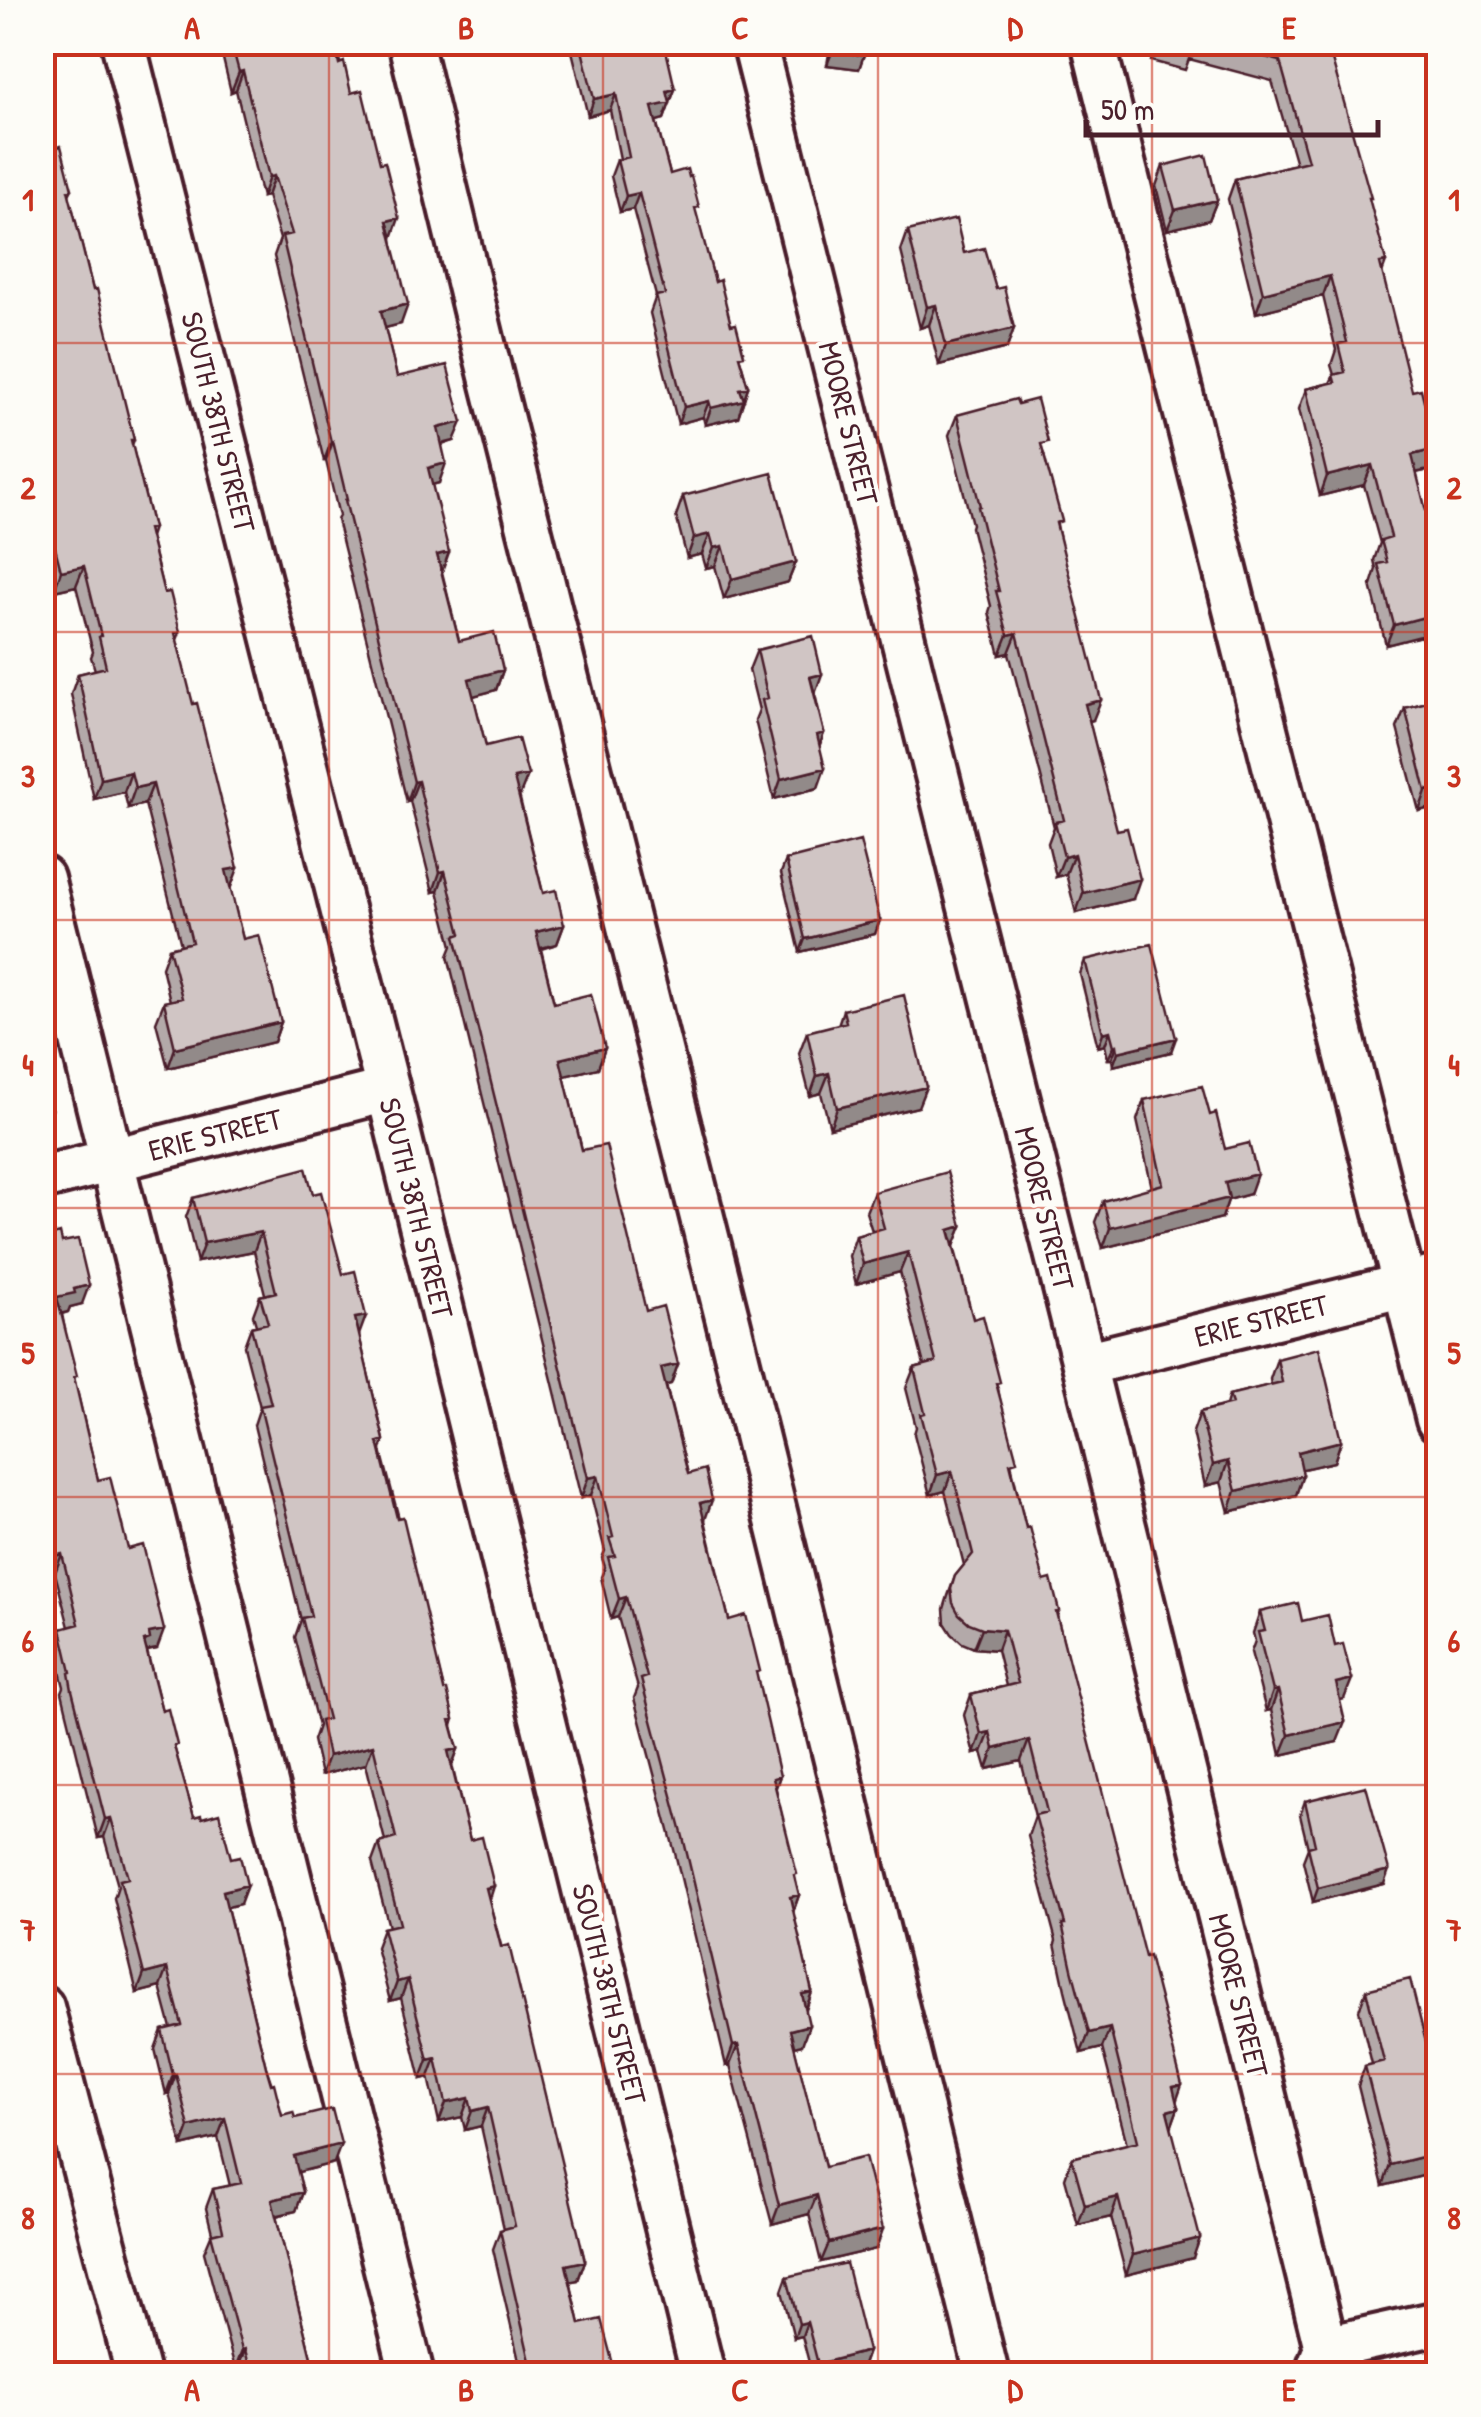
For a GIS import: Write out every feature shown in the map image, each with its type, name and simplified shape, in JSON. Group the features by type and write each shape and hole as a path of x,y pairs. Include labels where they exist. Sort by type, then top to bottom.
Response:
{"street":[{"name":"SOUTH 38TH STREET","path":"123,42 388,1090 704,2374"},
{"path":"410,42 987,2374"},
{"name":"MOORE STREET","path":"754,42 1084,1364 1321,2361"},
{"path":"1092,42 1421,1281 1438,1420"},
{"path":"42,878 412,2374"},
{"name":"ERIE STREET","path":"42,1178 388,1090"},
{"name":"ERIE STREET","path":"1084,1364 1421,1281"},
{"path":"42,2006 138,2374"},
{"path":"1321,2361 1438,2323"}],"building":[{"path":"231,42 334,42 339,64 344,62 351,93 362,90 399,218 387,221 408,304 381,311 397,377 447,365 462,422 438,428 446,463 428,468 449,552 437,555 459,641 494,632 503,670 469,679 486,746 518,738 528,775 514,778 543,893 556,890 564,925 536,932 554,1003 591,994 605,1048 560,1059 582,1150 606,1145 646,1311 663,1306 678,1364 661,1368 688,1474 705,1469 712,1500 700,1503 729,1620 746,1615 760,1671 756,1672 780,1776 773,1778 797,1874 794,1875 799,1895 790,1897 812,1992 802,1994 809,2025 790,2030 825,2167 865,2157 883,2229 829,2243 817,2195 779,2205 738,2045 733,2046 641,1679 647,1677 626,1597 619,1599 608,1557 615,1556 609,1538 613,1537 598,1476 588,1478 455,936 461,934 445,871 440,872 418,781 414,782 282,236 292,234 274,176 269,177 243,71 239,72"},
{"path":"580,42 655,42 657,52 666,50 675,89 667,91 670,103 652,107 670,174 687,169 691,176 699,207 695,208 715,282 720,280 731,325 736,324 744,355 739,356 748,387 740,389 744,400 711,408 709,401 684,407 656,296 665,294 639,193 626,196 617,160 629,157 616,94 594,99"},
{"path":"834,42 867,42 864,55 832,52"},
{"path":"1166,42 1194,42 1192,50"},
{"path":"1209,42 1324,42 1332,60 1371,198 1386,262 1380,263 1412,391 1421,389 1436,449 1412,455 1430,527 1438,525 1438,653 1428,616 1394,625 1378,564 1387,562 1381,540 1391,537 1372,465 1327,476 1306,389 1335,382 1333,375 1345,372 1338,344 1347,342 1330,276 1263,293 1235,179 1308,161 1280,61"},
{"path":"42,112 52,148 61,146 72,189 68,190 134,440 153,528 148,529 164,593 170,592 180,632 175,633 193,704 197,703 238,868 226,870 243,939 259,935 281,1022 175,1048 164,1002 182,998 169,948 192,942 153,784 135,788 131,772 101,779 78,674 106,667 101,636 84,566 61,571 44,504 47,503 42,484"},
{"path":"1206,155 1217,200 1175,210 1163,166"},
{"path":"956,219 964,253 984,248 996,289 1004,287 1014,328 946,345 936,305 927,307 908,231"},
{"path":"1016,399 1018,404 1037,399 1048,442 1041,444 1062,521 1056,523 1101,700 1085,704 1117,830 1127,828 1140,879 1083,893 1074,854 1064,857 1055,822 1064,820 1017,633 1008,635 996,591 957,415"},
{"path":"772,473 796,562 732,579 723,546 714,548 710,534 694,538 683,496"},
{"path":"813,636 822,674 810,677 824,733 817,735 825,768 781,779 762,700 768,698 757,650"},
{"path":"1438,699 1438,788 1426,791 1405,708"},
{"path":"860,841 880,920 805,939 786,860"},
{"path":"1152,944 1176,1038 1118,1052 1110,1031 1103,1033 1085,960"},
{"path":"904,995 926,1087 837,1108 829,1073 817,1076 807,1032 846,1022 843,1010"},
{"path":"42,1069 52,1110 42,1113"},
{"path":"1202,1086 1210,1115 1216,1113 1225,1149 1249,1143 1257,1174 1225,1182 1229,1198 1110,1228 1103,1201 1163,1184 1144,1100"},
{"path":"306,1168 313,1194 321,1192 343,1274 355,1271 366,1316 355,1318 384,1440 378,1442 397,1518 403,1517 454,1719 450,1720 458,1749 448,1751 470,1840 482,1837 494,1886 486,1888 501,1947 509,1945 585,2261 566,2265 580,2324 601,2319 614,2368 611,2374 533,2374 500,2230 515,2226 488,2107 472,2111 469,2098 446,2103 436,2058 428,2060 408,1979 397,1982 383,1928 400,1924 379,1843 396,1838 373,1745 328,1756 320,1721 328,1719 302,1618 311,1616 260,1406 271,1404 251,1327 268,1323 260,1296 276,1292 261,1232 204,1243 193,1198"},
{"path":"947,1172 962,1226 949,1230 973,1319 983,1316 1017,1461 1010,1463 1026,1528 1030,1527 1044,1581 1051,1579 1059,1611 1056,1612 1145,1957 1149,1956 1182,2085 1173,2087 1178,2108 1167,2111 1200,2238 1133,2255 1118,2197 1085,2205 1072,2158 1138,2141 1110,2028 1089,2033 1035,1815 1047,1812 1029,1740 994,1749 990,1732 981,1734 971,1695 1018,1683 1004,1630 969,1623 953,1603 951,1589 955,1576 973,1554 952,1471 937,1475 921,1414 925,1413 914,1368 936,1362 908,1252 863,1264 856,1236 884,1228 874,1192"},
{"path":"60,1233 62,1242 78,1239 89,1285 57,1297 98,1480 110,1477 128,1549 143,1545 164,1630 149,1633 150,1639 144,1641 162,1711 168,1709 194,1817 219,1813 231,1858 240,1856 247,1885 223,1891 271,2084 274,2083 282,2115 293,2112 295,2118 332,2109 341,2144 294,2156 303,2192 272,2200 315,2374 251,2374 245,2349 242,2350 211,2234 223,2231 213,2189 241,2183 225,2118 189,2127 162,2030 182,2025 167,1968 144,1974 120,1880 128,1878 111,1818 105,1819 72,1690 61,1629 79,1624 62,1554 42,1559 42,1238"},
{"path":"1319,1348 1341,1441 1298,1452 1303,1475 1236,1491 1228,1461 1213,1465 1200,1412 1232,1404 1229,1395 1282,1382 1277,1359"},
{"path":"1298,1603 1302,1621 1328,1615 1335,1646 1343,1644 1352,1679 1336,1683 1345,1722 1289,1735 1258,1632 1265,1631 1260,1612"},
{"path":"1366,1786 1389,1870 1318,1888 1308,1847 1315,1845 1305,1801"},
{"path":"1410,1979 1438,2085 1438,2153 1390,2165 1365,2066 1384,2061 1366,1990"},
{"path":"846,2263 868,2351 818,2364 807,2322 799,2324 787,2277"}]}
